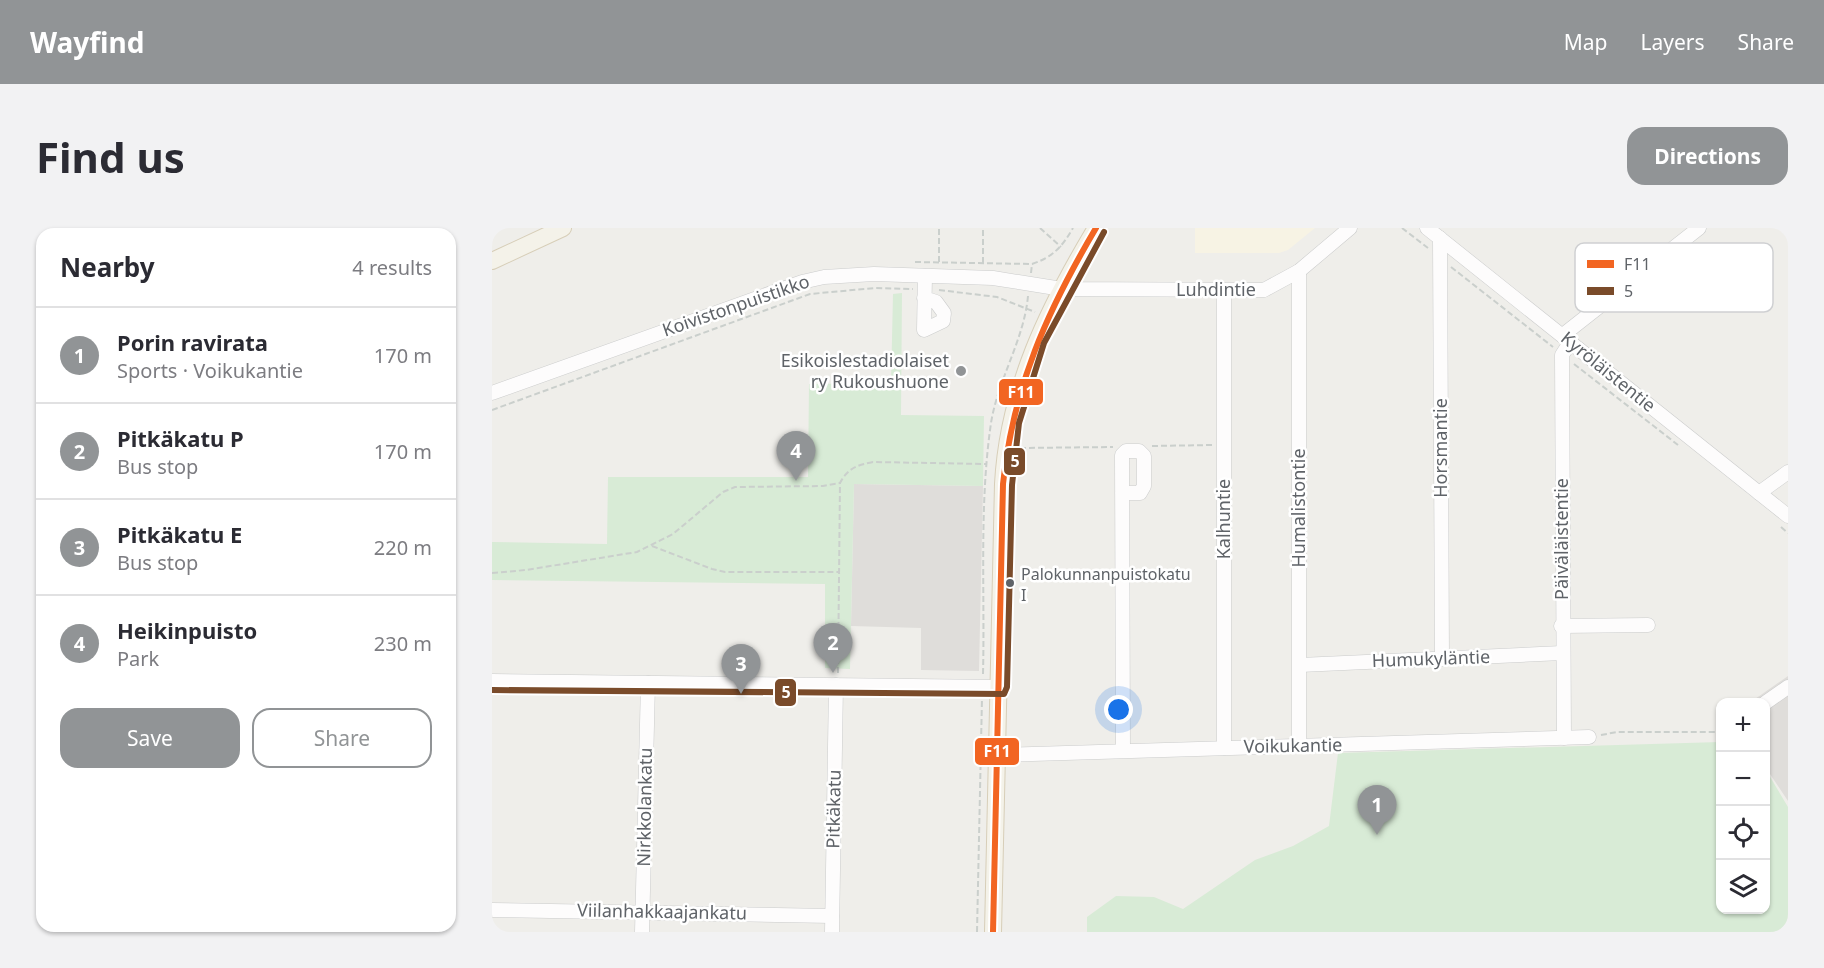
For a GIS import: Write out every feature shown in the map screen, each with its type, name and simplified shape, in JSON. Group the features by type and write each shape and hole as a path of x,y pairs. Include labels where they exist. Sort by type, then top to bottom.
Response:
{"main road":[{"path":"492,261 562,228"},
{"path":"993,932 1004,463 1017,394 1046,317 1096,228"},
{"path":"492,251 538,238"}],"street":[{"name":"Luhdintie","path":"1062,289 1264,290 1299,271 1350,228"},
{"name":"Kyröläistentie","path":"1427,228 1758,493 1784,521"},
{"path":"1681,243 1699,228"},
{"name":"Horsmantie","path":"1440,238 1442,659"},
{"name":"Humalistontie","path":"1299,271 1299,746"},
{"name":"Koivistonpuistikko","path":"492,393 802,282 824,277 925,288 993,278 1062,289"},
{"name":"Kalhuntie","path":"1224,290 1224,747"},
{"path":"1562,355 1567,338 1598,312"},
{"name":"Päiväläistentie","path":"1562,355 1564,738"},
{"path":"1758,493 1788,472"},
{"path":"1122,493 1123,750"},
{"path":"1562,626 1648,625"},
{"name":"Humukyläntie","path":"1300,665 1562,653"},
{"path":"492,681 648,683 837,679 999,687"},
{"name":"Pitkäkatu","path":"832,932 837,679"},
{"name":"Nirkkolankatu","path":"642,932 648,683"},
{"path":"1770,699 1788,687"},
{"name":"Voikukantie","path":"997,755 1589,737"},
{"name":"Viilanhakkaajankatu","path":"492,910 832,916"}],"path":[{"path":"939,228 939,262"},
{"path":"983,228 983,263"},
{"path":"1040,228 1061,247"},
{"path":"906,262 1032,264 1048,259 1061,247 1073,228"},
{"path":"1402,228 1680,447"},
{"path":"492,410 810,294 875,288 925,288 997,297 1046,317"},
{"path":"837,679 840,483 850,468 873,462 986,464"},
{"path":"492,573 526,570 637,552 673,534 723,492 735,487 823,486 840,483"},
{"path":"1784,521 1788,533"},
{"path":"652,546 725,572 839,572"},
{"path":"1589,737 1617,732 1716,732"}],"shaded area":[{"path":"1195,228 1315,228 1288,250 1279,253 1195,253"},
{"path":"854,484 983,486 979,671 921,670 921,628 851,626"},
{"path":"1788,676 1788,801 1770,774 1770,698 1756,698"}],"green space":[{"path":"902,293 901,415 984,416 983,486 854,484 850,669 825,668 825,584 492,580 492,542 607,544 608,477 808,477 809,384 891,383 893,294"},
{"path":"1716,742 1716,914 1770,914 1770,777 1788,807 1788,932 1087,932 1087,917 1116,896 1154,897 1183,909 1255,860 1293,846 1329,826 1338,753"}],"transit line":[{"name":"F11","path":"993,932 1003,484 1008,449 1024,382 1035,351 1062,289 1096,228"},
{"name":"5","path":"492,690 1004,694 1007,687 1012,485 1019,423 1044,343 1104,232"}],"place":[{"name":"Esikoislestadiolaiset ry Rukoushuone","path":"961,371"},
{"name":"Heikinpuisto","path":"796,481"},
{"name":"Palokunnanpuistokatu I","path":"1010,583"},
{"name":"Pitkäkatu P","path":"833,673"},
{"name":"Pitkäkatu E","path":"741,694"},
{"name":"Porin ravirata","path":"1377,835"}]}
